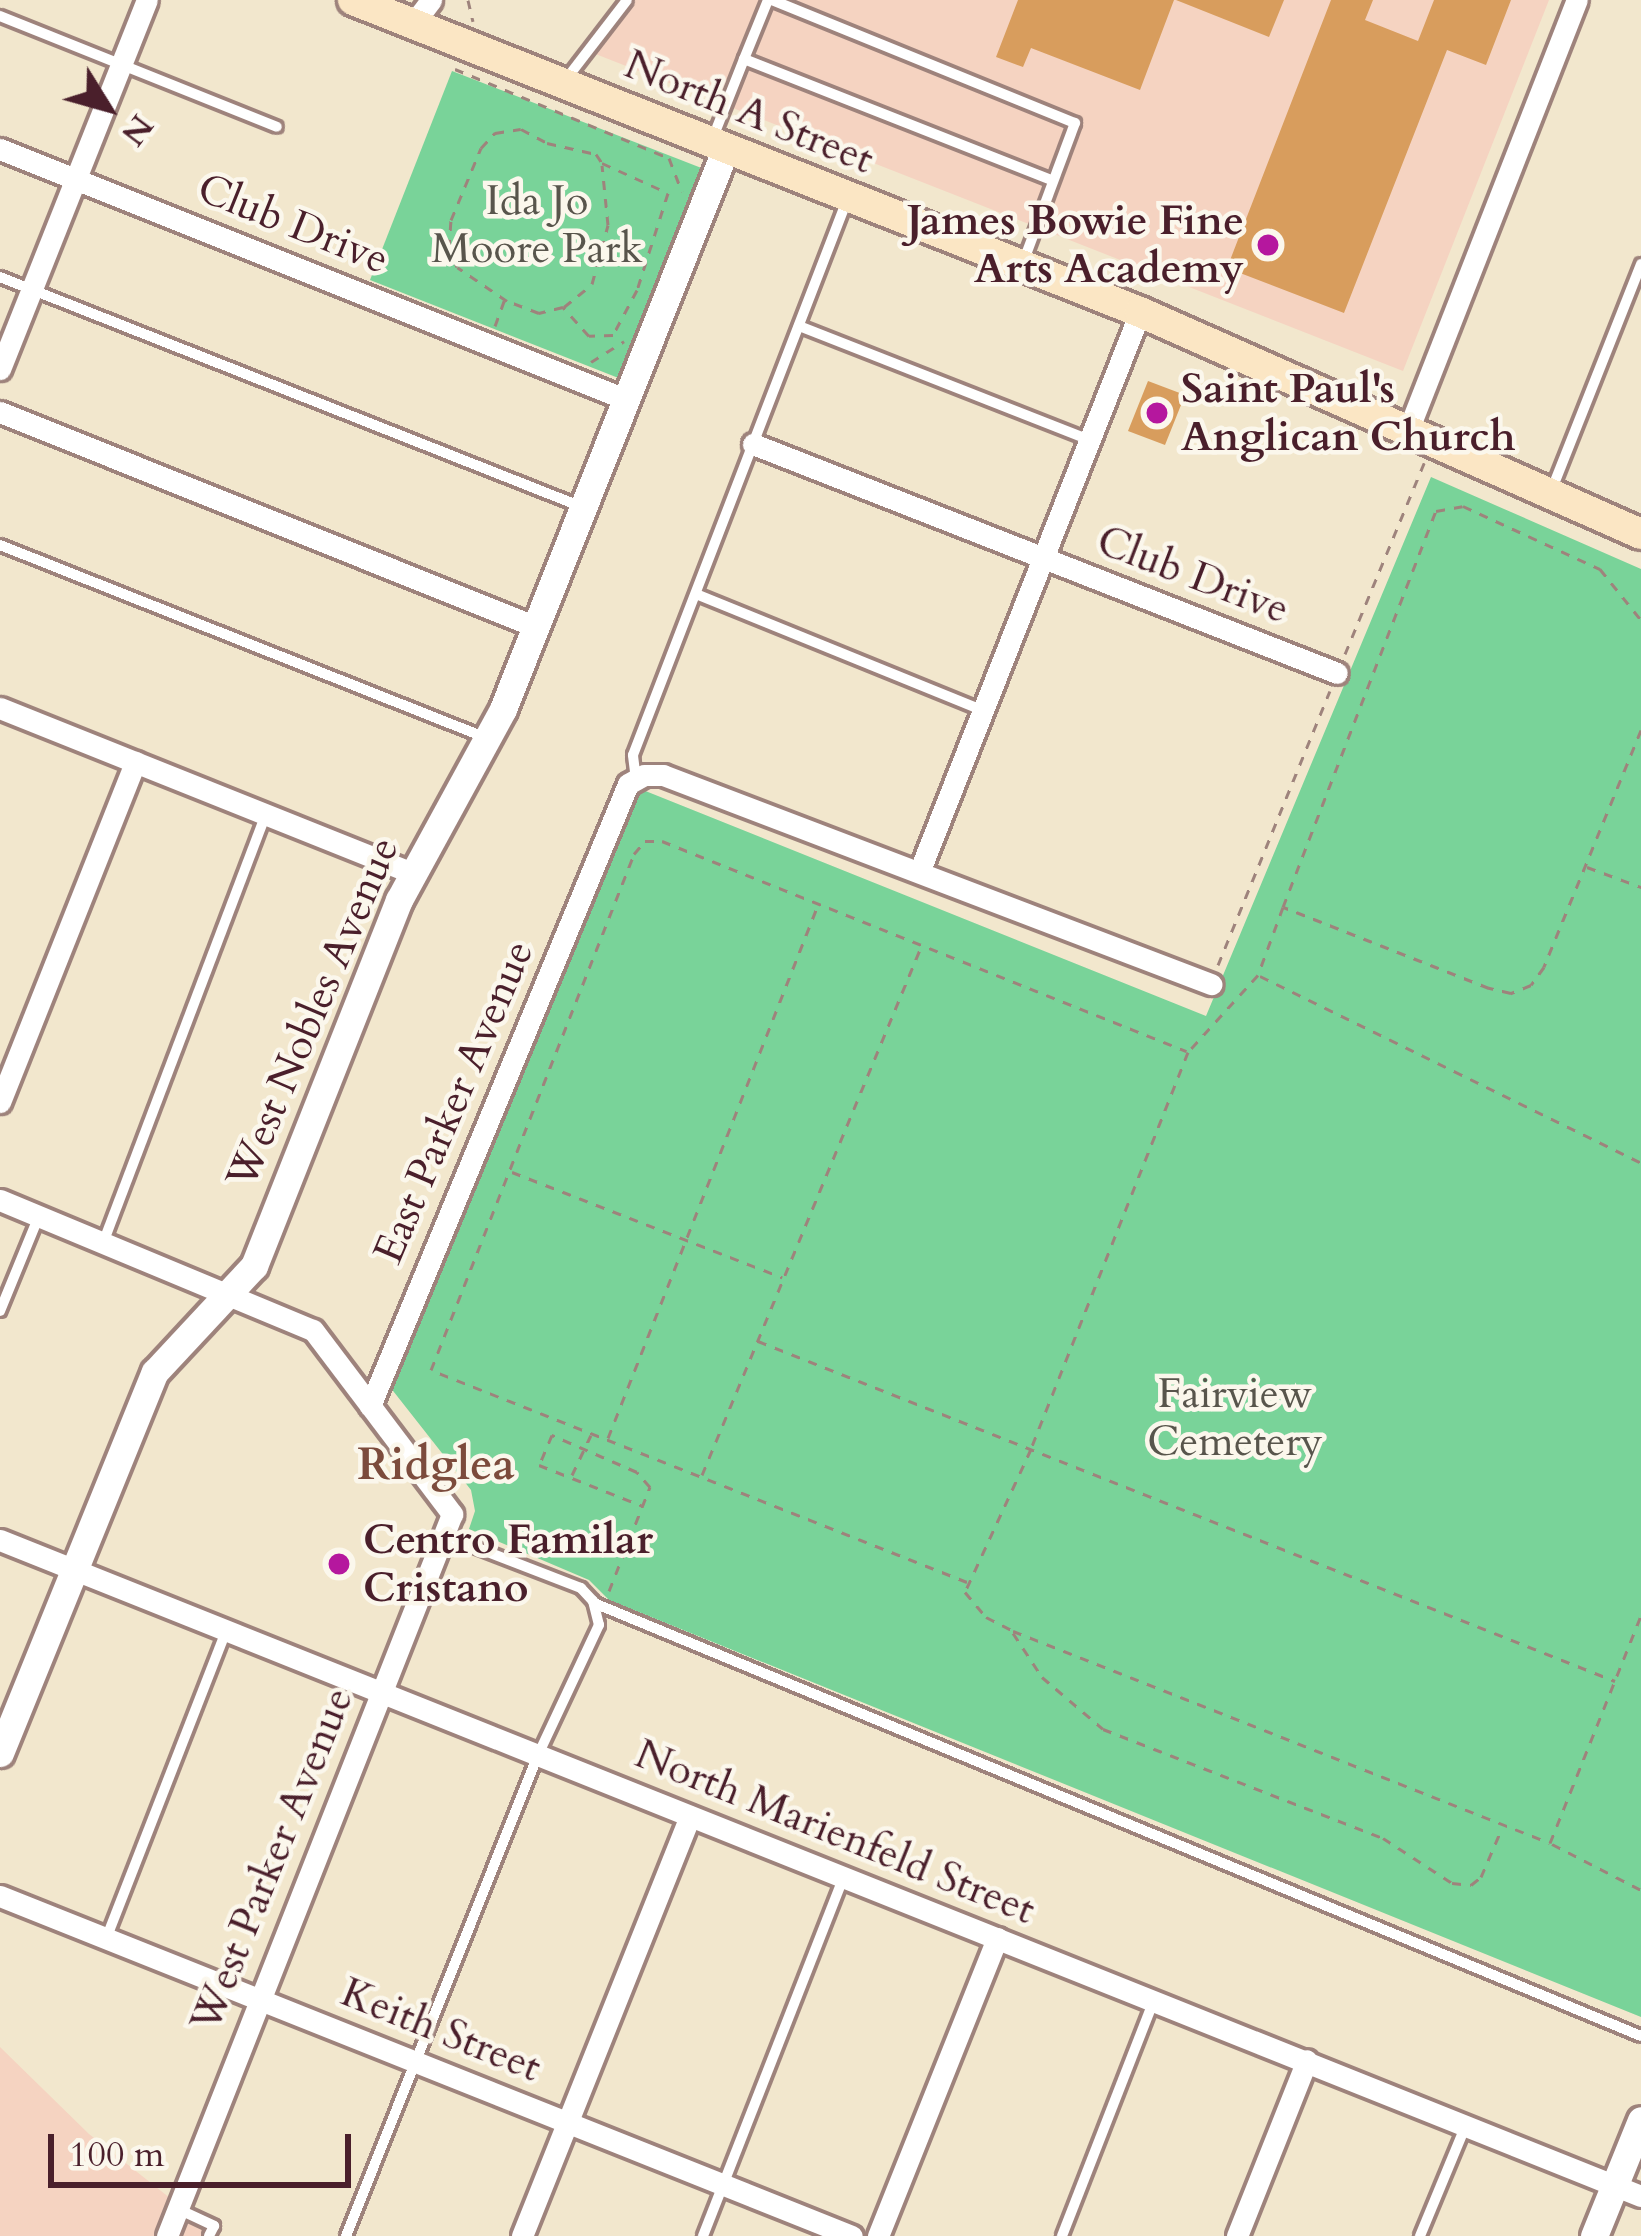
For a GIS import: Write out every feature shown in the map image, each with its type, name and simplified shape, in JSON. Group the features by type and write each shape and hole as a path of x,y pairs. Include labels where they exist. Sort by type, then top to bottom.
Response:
{"main road":[{"name":"North A Street","path":"353,0 422,12 464,44 1140,313 1641,534"}],"street":[{"path":"0,368 147,0"},
{"path":"1421,434 1577,0"},
{"name":"West Nobles Avenue","path":"0,1754 155,1372 182,1337 231,1296 254,1266 413,873 487,738 534,626 625,399 718,145"},
{"name":"Club Drive","path":"0,149 625,399"},
{"path":"920,870 1140,313"},
{"path":"0,412 534,626"},
{"name":"Club Drive","path":"753,444 1337,673"},
{"path":"0,708 413,873"},
{"path":"0,1102 135,762"},
{"path":"640,777 663,775 1211,984"},
{"name":"East Parker Avenue","path":"370,1406 628,784 640,777"},
{"path":"0,1200 313,1330 411,1459 448,1524"},
{"name":"West Parker Avenue","path":"167,2236 448,1524"},
{"name":"North Marienfeld Street","path":"0,1540 1628,2190"},
{"path":"522,2236 690,1816"},
{"name":"Keith Street","path":"0,1896 852,2236"},
{"path":"878,2236 997,1938"},
{"path":"1237,2236 1307,2060"},
{"path":"1594,2236 1628,2190 1641,2120"}],"lane":[{"path":"562,83 627,0"},
{"path":"718,145 744,59 770,0 1075,123 1022,266"},
{"path":"0,16 277,128"},
{"path":"744,59 1053,182"},
{"path":"640,777 633,755 848,197"},
{"path":"1550,493 1641,264"},
{"path":"0,278 582,507"},
{"path":"799,326 1090,440"},
{"path":"0,545 487,738"},
{"path":"696,594 983,711"},
{"path":"103,1243 266,814"},
{"path":"0,1311 39,1216"},
{"path":"448,1524 580,1588 594,1603 1641,2036"},
{"path":"346,2236 538,1756 596,1636 594,1603"},
{"path":"106,1939 226,1630"},
{"path":"703,2236 844,1876"},
{"path":"1062,2236 1154,2000"},
{"path":"1420,2236 1466,2125"},
{"path":"178,2209 227,2236"}],"path":[{"path":"468,0 476,15 453,73 669,158 686,205"},
{"path":"521,129 547,142 596,154 602,163 608,225 592,284 563,308 538,313 505,300 457,267 449,248 451,220 481,148 495,133 521,129"},
{"path":"602,163 668,193 637,290 607,337 610,349"},
{"path":"494,328 505,300"},
{"path":"563,308 589,336 607,337"},
{"path":"483,323 510,334"},
{"path":"589,363 635,333"},
{"path":"1211,984 1337,673 1421,434"},
{"path":"1641,620 1600,569 1463,506 1436,511 1258,975 1188,1052 1031,1448 964,1592 986,1617 1013,1631 1550,1843 1641,1890"},
{"path":"1283,907 1511,993 1531,985 1544,967 1641,730"},
{"path":"969,1582 430,1370 634,854 645,841 662,841 1188,1052"},
{"path":"1585,866 1641,887"},
{"path":"607,1440 819,904"},
{"path":"702,1477 922,945"},
{"path":"1258,975 1641,1163"},
{"path":"509,1171 784,1278"},
{"path":"758,1341 1615,1681"},
{"path":"571,1478 591,1433"},
{"path":"609,1592 643,1506 650,1487 637,1472 552,1435 539,1465 643,1506"},
{"path":"1550,1843 1641,1615"},
{"path":"1013,1631 1042,1677 1103,1729 1383,1838 1452,1883 1471,1885 1481,1877 1503,1824"}],"shaded area":[{"name":"James Bowie Fine Arts Academy","path":"633,0 1549,0 1403,371 593,53"},
{"path":"0,2047 89,2134 218,2236 0,2236"}],"green space":[{"name":"Ida Jo Moore Park","path":"452,71 704,169 621,379 370,280"},
{"name":"Fairview Cemetery","path":"1431,477 1641,569 1641,2017 609,1600 589,1580 469,1529 475,1511 471,1490 390,1387 633,786 1206,1016"}],"building":[{"path":"1018,0 1174,0 1140,90 1031,48 1023,67 996,57"},
{"path":"1176,0 1284,0 1269,37"},
{"path":"1331,0 1373,0 1365,20 1418,41 1434,0 1511,0 1486,65 1447,50 1344,313 1227,268"},
{"name":"Saint Paul's Anglican Church","path":"1148,381 1185,395 1165,445 1128,431"}],"place":[{"name":"James Bowie Fine Arts Academy","path":"1268,245"},
{"name":"Saint Paul's Anglican Church","path":"1157,413"},
{"name":"Centro Familar Cristano","path":"339,1564"}],"district":[{"name":"Ridglea","path":"436,1465"}]}
